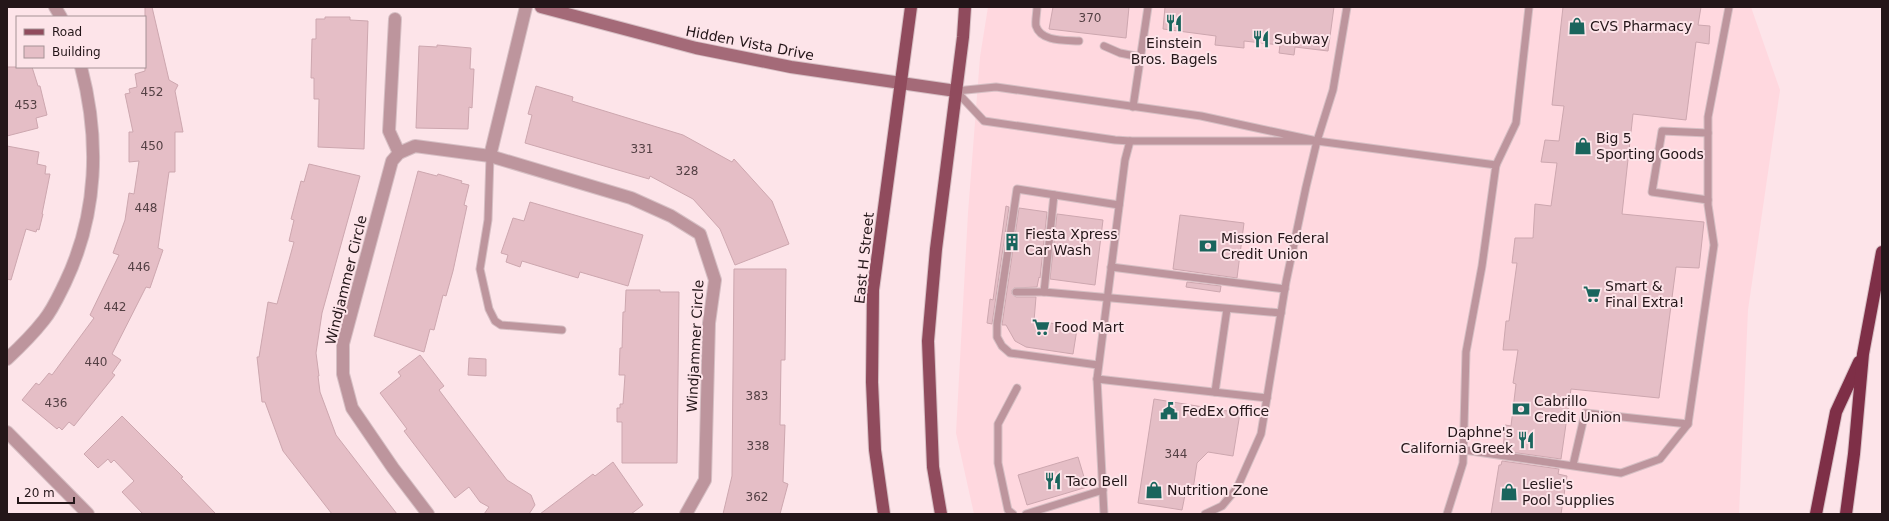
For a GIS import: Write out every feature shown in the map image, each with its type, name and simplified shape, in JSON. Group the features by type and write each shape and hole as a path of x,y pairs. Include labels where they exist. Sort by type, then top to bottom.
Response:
{"highway":[{"path":"1846,514 1854,454 1863,354 1882,252"},
{"path":"1816,514 1836,412 1863,354"}],"main road":[{"name":"East H Street","path":"884,514 875,450 872,382 873,290 911,7"},
{"path":"941,514 933,467 928,341 936,249 965,7"}],"street":[{"path":"55,7 60,16"},
{"path":"490,156 526,7"},
{"name":"Hidden Vista Drive","path":"541,7 696,48 791,68 901,85 956,91"},
{"path":"394,19 390,131 399,153"},
{"path":"7,359 45,319 58,297 79,249 86,224 91,198 94,146 89,99 81,68"},
{"name":"Windjammer Circle","path":"428,514 393,468 352,408 343,374 343,344 392,161 399,153 415,146 490,156 631,198 671,216 700,234 715,280 709,323 705,480 686,514"},
{"path":"7,432 88,514"}],"lane":[{"path":"1037,7 1036,25 1040,34 1048,38 1079,41"},
{"path":"1133,107 1148,7"},
{"path":"1205,514 1222,506 1236,488 1250,462 1261,434 1285,289 1308,174 1333,90 1347,7"},
{"path":"1447,514 1463,463 1466,352 1482,266 1496,165 1516,123 1529,7"},
{"path":"1464,450 1621,473 1660,459 1688,424 1714,245 1708,200 1708,117 1729,7"},
{"path":"1104,46 1120,53 1140,57"},
{"path":"956,91 996,88 1201,116 1317,141 1496,165"},
{"path":"956,91 984,121 1130,141 1317,141"},
{"path":"1708,133 1662,131 1652,192 1708,200"},
{"path":"1104,514 1097,379 1125,160 1130,141"},
{"path":"490,156 488,220 480,269 489,309 495,321 501,325 562,330"},
{"path":"1098,365 1010,353 1002,346 997,337 1000,300 1017,189 1119,204"},
{"path":"1044,292 1054,195"},
{"path":"1111,267 1285,289"},
{"path":"1016,292 1044,292 1281,313"},
{"path":"1215,392 1227,308"},
{"path":"1097,379 1267,398"},
{"path":"1013,514 1008,510 998,463 998,424 1017,388"},
{"path":"1573,465 1585,414 1688,424"},
{"path":"1026,514 1103,490"}],"shaded area":[{"path":"988,7 1751,7 1780,90 1748,310 1739,514 974,514 956,433 968,213 980,57"}],"building":[{"path":"145,7 152,7 169,80 178,85 175,91 183,132 175,132 175,172 169,172 158,248 163,250 150,288 146,287 112,354 121,360 112,373 115,375 74,426 69,422 62,430 59,427 57,429 22,400 36,383 39,385 49,373 52,375 94,318 90,315 119,255 113,253 125,220 129,193 134,194 139,161 129,162 129,132 133,132 125,94 130,93 129,89 137,87 135,74 145,71 146,68"},
{"path":"1053,7 1129,7 1126,38 1049,29"},
{"path":"1165,7 1334,7 1328,51 1295,47 1294,55 1279,53 1280,45 1244,41 1244,48 1215,45 1216,36 1163,29"},
{"path":"1563,7 1701,7 1698,25 1710,26 1709,44 1696,42 1686,120 1633,114 1622,214 1704,222 1699,268 1676,267 1659,398 1571,389 1561,459 1503,451 1505,425 1511,426 1516,384 1513,383 1518,350 1503,350 1506,321 1509,321 1517,263 1512,263 1515,238 1533,238 1535,204 1551,206 1557,163 1541,162 1545,140 1559,141 1564,106 1552,105"},
{"path":"325,17 350,17 350,20 368,21 364,149 318,147 319,99 314,99 314,78 311,78 312,39 316,39 316,19 325,19"},
{"path":"437,45 471,48 470,69 474,69 472,108 469,107 468,129 416,128 419,46 437,47"},
{"path":"7,67 32,68 38,86 40,86 47,115 36,118 38,128 7,136"},
{"path":"536,86 573,97 572,101 683,135 732,162 734,159 772,201 789,244 735,265 720,229 693,199 650,176 649,179 525,143 532,115 528,114"},
{"path":"7,146 39,152 37,164 46,166 45,174 50,174 39,230 37,229 36,232 26,229 11,280 7,279"},
{"path":"309,164 360,176 322,313 316,353 318,376 320,392 336,435 397,514 332,514 283,451 265,402 262,402 257,357 259,357 268,302 277,304 294,242 289,241 294,220 291,219 301,181 304,182"},
{"path":"418,171 437,176 438,174 462,181 461,183 469,185 464,205 467,206 453,271 446,296 443,295 434,330 430,329 424,352 374,336"},
{"path":"530,202 643,235 628,286 580,272 578,278 522,261 520,267 506,262 508,255 501,253 513,218 524,221"},
{"path":"1006,206 1009,207 992,324 987,323 990,299 993,300"},
{"path":"1019,208 1047,212 1040,278 1039,277 1037,287 1014,288 1012,290 1012,294 1016,297 1036,297 1034,321 1073,326 1072,328 1077,329 1073,354 1026,347 1015,341 1006,325 1002,325"},
{"path":"1057,214 1103,220 1095,285 1050,279"},
{"name":"Mission Federal Credit Union","path":"1180,215 1244,223 1237,278 1173,269"},
{"path":"734,269 786,269 785,360 781,360 780,425 785,425 783,482 788,484 780,514 723,514 732,476"},
{"path":"1187,282 1221,286 1220,292 1186,287"},
{"path":"626,290 660,290 660,292 679,292 677,463 622,463 622,422 617,422 617,408 620,408 620,404 623,404 625,375 619,375 620,348 622,348 623,312 625,312"},
{"path":"420,355 444,386 439,390 507,480 531,495 535,505 529,514 484,514 489,507 480,502 469,487 455,498 404,431 407,429 380,393 401,376 398,372"},
{"path":"469,358 486,359 486,376 468,375"},
{"path":"1154,399 1240,413 1233,456 1208,452 1197,463 1192,496 1185,495 1182,510 1138,503"},
{"path":"122,416 183,477 181,478 216,514 143,514 122,492 134,481 114,460 111,463 108,459 98,468 84,454"},
{"name":"Taco Bell","path":"1078,457 1087,487 1027,505 1018,475"},
{"path":"1502,461 1559,469 1558,474 1567,476 1561,514 1491,514 1499,465 1501,465"},
{"path":"613,462 643,505 631,514 540,514 593,474 595,476"}],"place":[{"name":"Einstein Bros. Bagels","path":"1174,23"},
{"name":"CVS Pharmacy","path":"1577,26"},
{"name":"Subway","path":"1261,39"},
{"name":"Big 5 Sporting Goods","path":"1583,146"},
{"name":"Fiesta Xpress Car Wash","path":"1012,242"},
{"name":"Mission Federal Credit Union","path":"1208,246"},
{"name":"Smart & Final Extra!","path":"1592,294"},
{"name":"Food Mart","path":"1041,327"},
{"name":"Cabrillo Credit Union","path":"1521,409"},
{"name":"FedEx Office","path":"1169,411"},
{"name":"Daphne's California Greek","path":"1526,440"},
{"name":"Taco Bell","path":"1053,481"},
{"name":"Nutrition Zone","path":"1154,490"},
{"name":"Leslie's Pool Supplies","path":"1509,492"}]}
